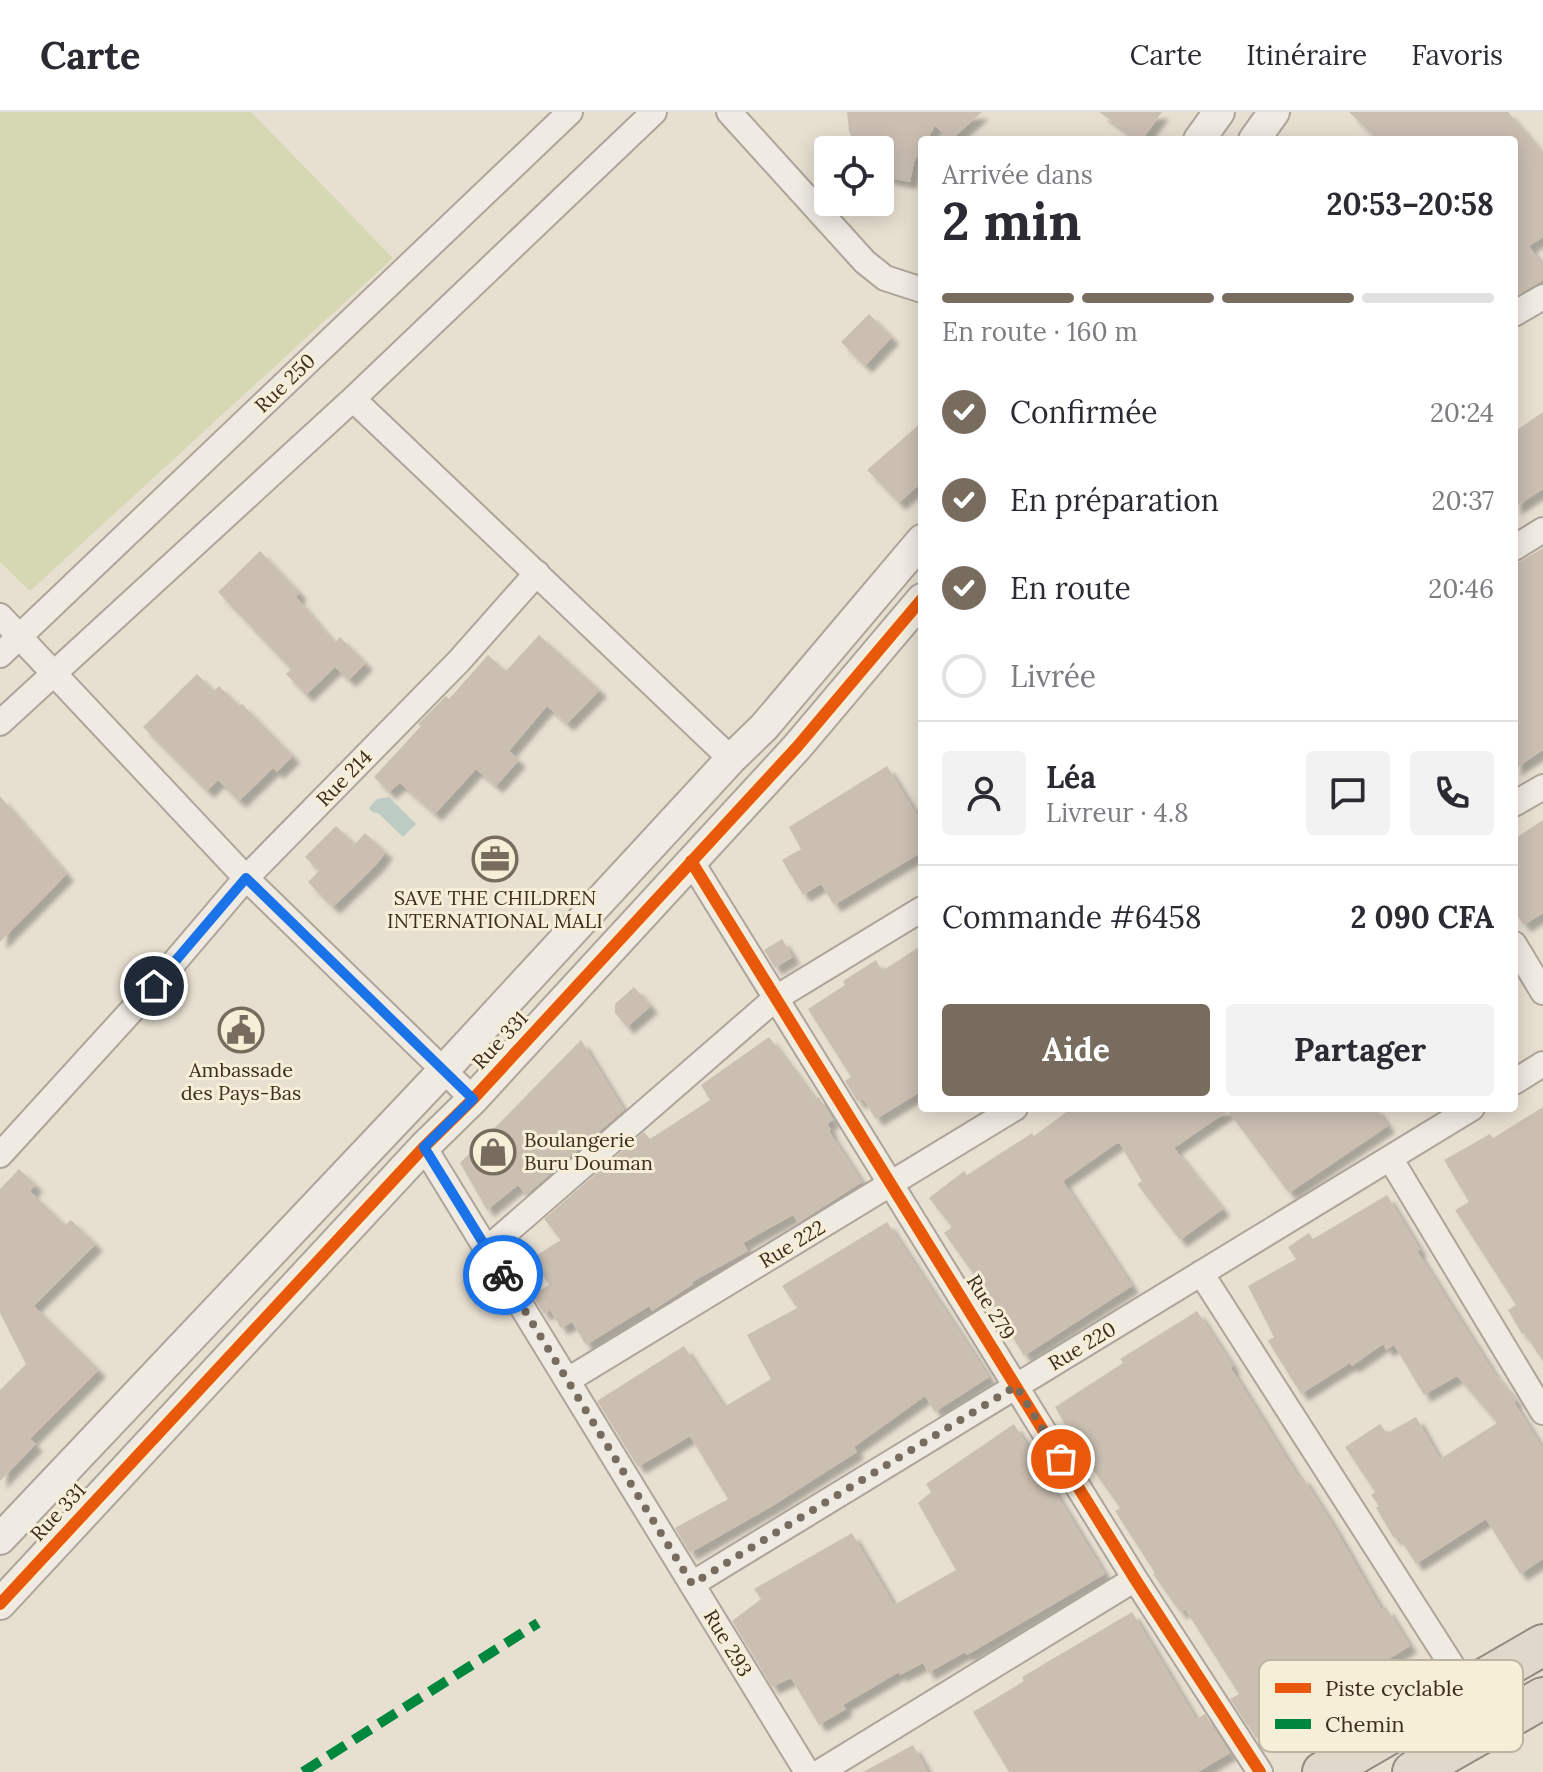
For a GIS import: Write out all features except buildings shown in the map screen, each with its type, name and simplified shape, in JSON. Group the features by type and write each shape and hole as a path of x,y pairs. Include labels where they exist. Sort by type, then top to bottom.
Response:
{"highway":[{"path":"1517,1660 1543,1645"},
{"path":"1523,1711 1542,1700"},
{"path":"1323,1772 1358,1752"},
{"path":"1413,1772 1449,1752"}],"street":[{"name":"Rue 250","path":"0,655 570,112"},
{"path":"0,723 353,399 654,112"},
{"path":"729,112 865,262 885,278 918,289"},
{"path":"1202,136 1219,112"},
{"path":"1257,136 1274,112"},
{"path":"1518,312 1543,297"},
{"path":"353,399 731,759"},
{"path":"1518,546 1543,530"},
{"name":"Rue 331","path":"0,1539 764,727 918,545"},
{"name":"Rue 214","path":"0,1155 154,986 246,878 459,661 537,573"},
{"name":"Rue 331","path":"0,1604 424,1147 473,1099 797,747 918,604"},
{"path":"0,616 246,878 473,1099"},
{"path":"1518,802 1543,787"},
{"name":"Rue 279","path":"691,861 1135,1579 1260,1772"},
{"path":"487,1249 776,998 918,911"},
{"path":"1518,951 1543,992"},
{"path":"1518,1080 1543,1064"},
{"name":"Rue 222","path":"568,1380 1008,1112"},
{"name":"Rue 220","path":"692,1584 1465,1112"},
{"name":"Rue 293","path":"424,1147 807,1772"},
{"path":"1390,1158 1543,1412"},
{"path":"1201,1273 1448,1660"},
{"path":"820,1772 1135,1579"}],"green space":[{"path":"0,112 251,112 393,258 30,591 0,562"}],"shaded area":[{"path":"389,797 416,824 403,837 369,808 377,799"}],"marked path":[{"path":"303,1772 538,1623"}],"cycle path":[{"path":"0,1604 424,1147 473,1099 797,747 918,604"},
{"path":"691,861 1135,1579 1260,1772"}],"way so far":[{"path":"503,1275 692,1584 1016,1386 1061,1459"}],"place":[{"name":"SAVE THE CHILDREN INTERNATIONAL MALI","path":"495,859"},
{"name":"Ambassade des Pays-Bas","path":"241,1030"},
{"name":"Boulangerie Buru Douman","path":"493,1152"}],"route":[{"path":"154,986 246,878 473,1099 424,1147 503,1275"}]}
